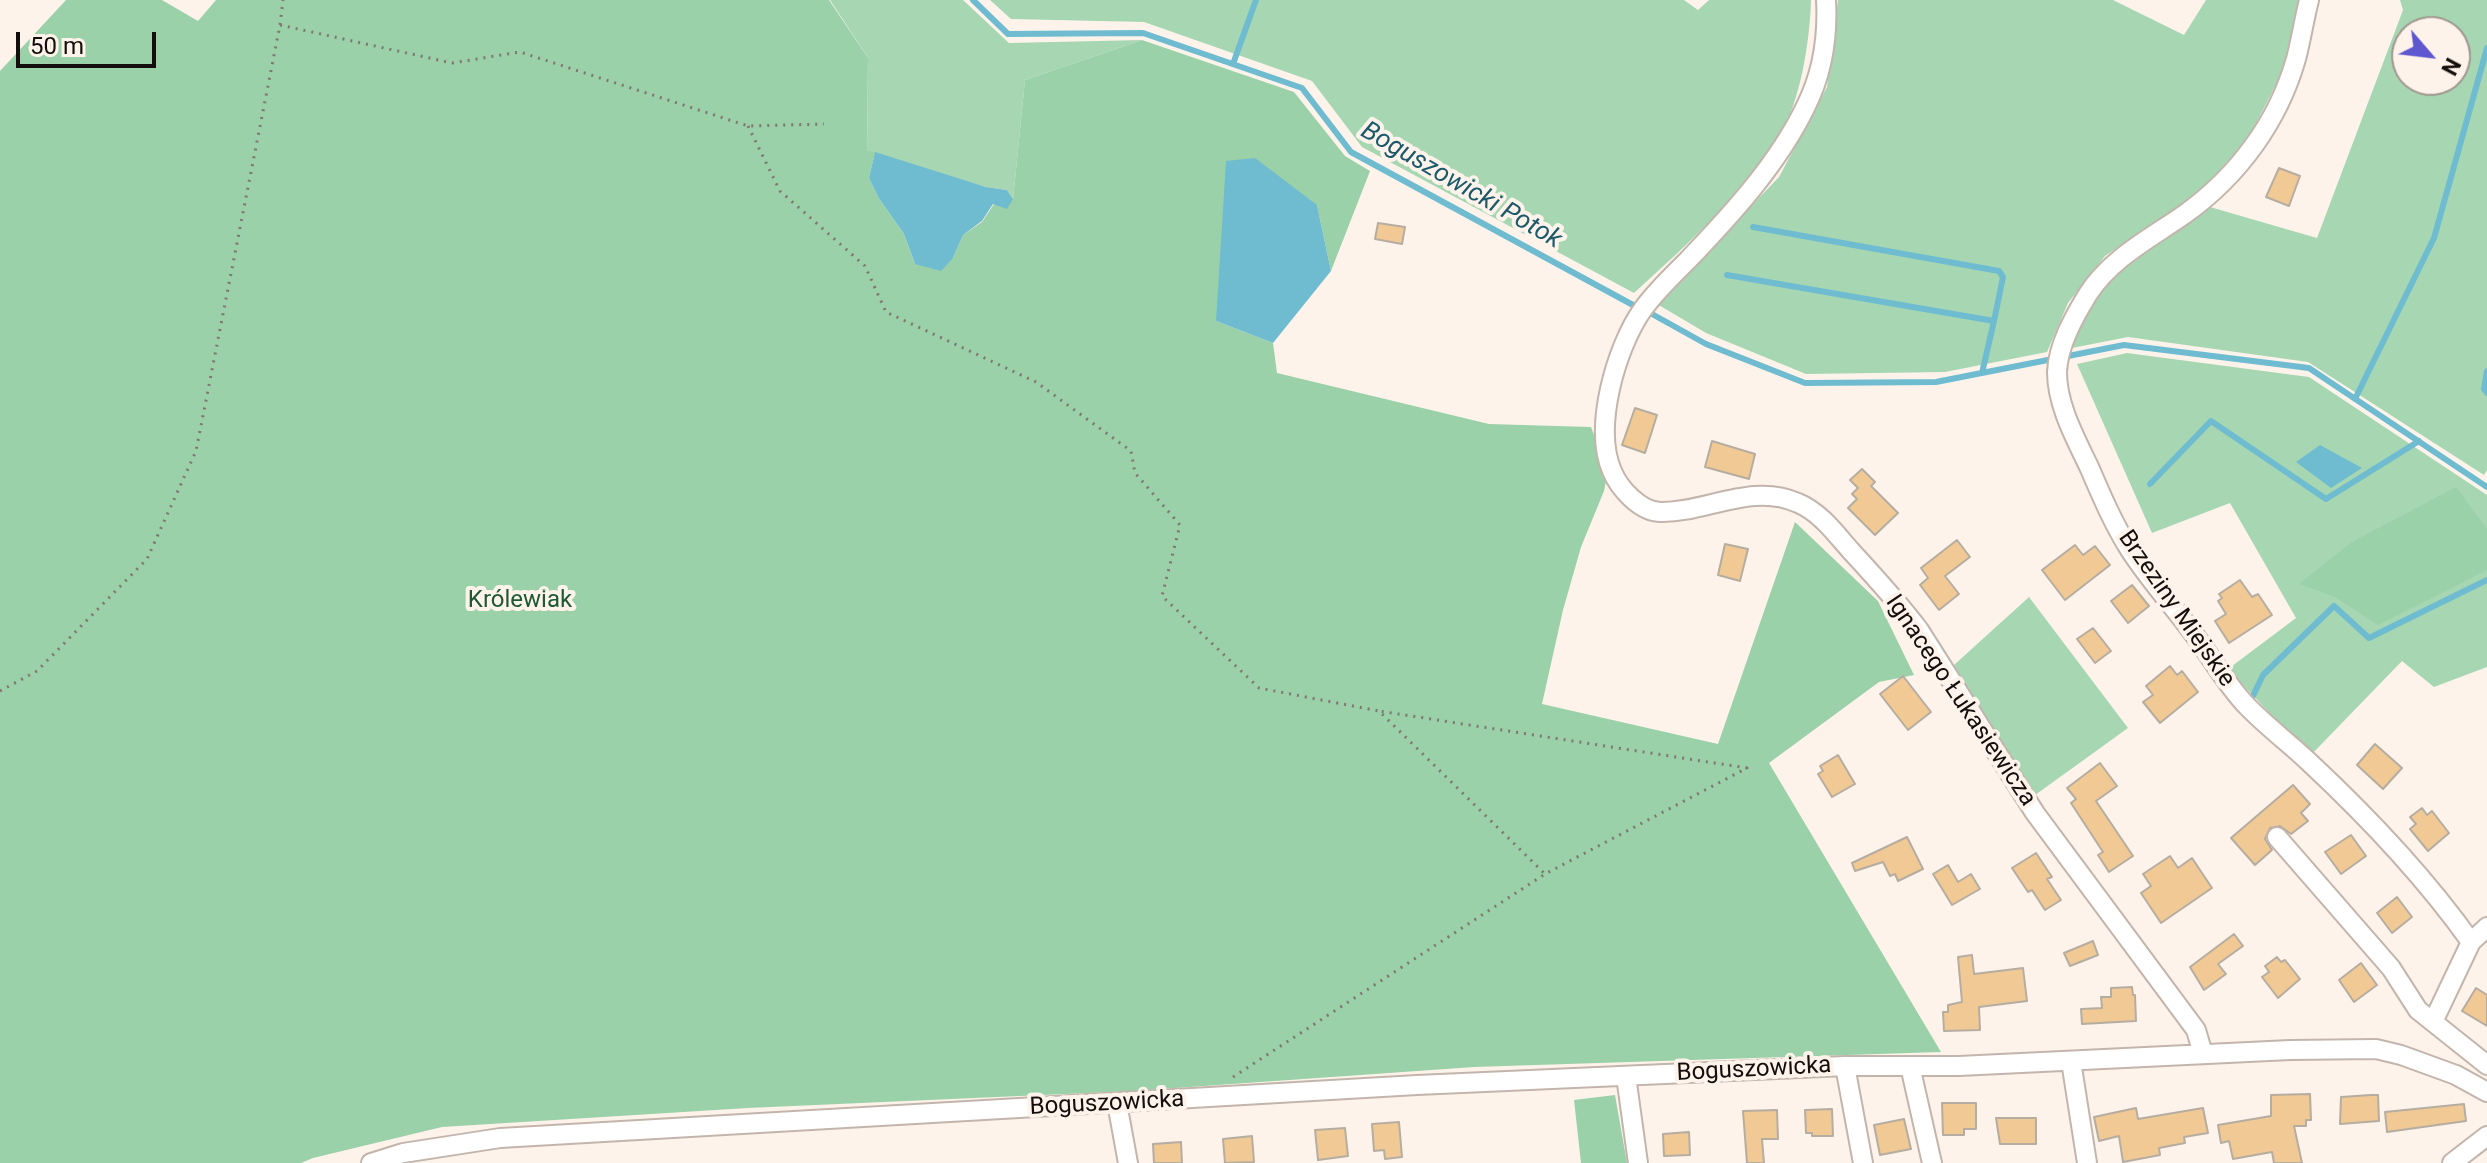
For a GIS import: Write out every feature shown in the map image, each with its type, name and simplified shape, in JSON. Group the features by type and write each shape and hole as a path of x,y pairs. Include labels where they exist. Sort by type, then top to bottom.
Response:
{"street":[{"name":"Ignacego Łukasiewicza","path":"1826,0 1825,36 1818,76 1798,121 1752,187 1644,307 1626,340 1607,401 1604,422 1604,439 1613,473 1632,499 1655,511 1672,511 1742,497 1780,497 1805,506 1826,523 1919,630 2035,813 2196,1030 2203,1054"},
{"name":"Brzeziny Miejskie","path":"2309,0 2287,84 2252,150 2206,198 2123,257 2099,279 2075,317 2059,357 2059,392 2067,420 2116,525 2146,573 2232,690 2379,830 2447,907 2471,942"},
{"path":"2277,837 2391,968 2418,1010 2487,1065"},
{"path":"2433,1022 2471,942 2487,927"},
{"name":"Boguszowicka","path":"371,1163 403,1153 500,1138 1417,1085 1845,1066 2376,1049 2456,1075 2487,1092"},
{"path":"2071,1061 2087,1163"},
{"name":"Boguszowicka","path":"1845,1066 1863,1163"},
{"path":"1910,1066 1932,1163"},
{"path":"1626,1076 1638,1163"},
{"path":"1117,1103 1128,1163"},
{"path":"2452,1163 2487,1136"},
{"path":"461,1144 464,1163"}],"path":[{"path":"0,691 37,671 147,559 196,451 283,0"},
{"path":"280,25 452,63 520,52 748,126 824,124"},
{"path":"748,126 780,191 865,266 886,312 1036,382 1131,451 1135,473 1180,525 1162,596 1259,688 1379,711 1747,768 1545,874 1227,1081"},
{"path":"1379,711 1545,874"}],"green space":[{"name":"Królewiak","path":"66,0 162,0 198,21 216,0 829,0 868,58 867,151 875,152 869,178 878,197 904,234 915,264 953,258 963,235 982,222 994,204 1013,199 1025,80 1142,40 1294,92 1345,156 1370,171 1331,271 1317,205 1216,321 1273,343 1277,373 1489,424 1591,427 1608,471 1563,610 1542,704 1718,744 1795,522 1878,601 1914,675 1879,682 1769,763 1941,1052 1474,1067 1133,1091 748,1108 442,1127 301,1163 0,1163 0,71"},
{"path":"830,0 963,0 1009,43 1142,40 1025,80 1013,199 1007,190 986,187 867,152 868,58"},
{"path":"990,0 1684,0 1698,10 1709,0 1811,0 1804,64 1785,125 1736,193 1696,236 1634,293 1362,147 1312,81 1144,22 1011,19"},
{"path":"1838,0 2113,0 2184,35 2206,0 2300,0 2285,67 2247,141 2198,193 2105,256 2068,303 2047,352 1945,372 1806,374 1706,333 1657,304 1779,177 1827,87"},
{"path":"2400,0 2487,0 2487,470 2484,475 2308,362 2128,337 2067,349 2097,294 2127,264 2210,207 2317,238 2391,42 2391,96 2471,96 2471,16 2401,16 2403,10"},
{"path":"2127,353 2309,377 2487,495 2487,667 2434,687 2402,661 2310,756 2228,669 2296,618 2230,503 2152,533 2077,364"},
{"path":"2456,487 2487,529 2487,570 2378,625 2335,597 2299,584 2352,542"},
{"path":"2029,597 2128,728 2031,798 1947,664 1954,665"},
{"path":"1615,1095 1627,1163 1581,1163 1574,1100"}],"water":[{"path":"875,152 986,187 1007,190 1013,199 1007,209 993,204 982,221 963,235 953,258 941,271 915,264 904,234 878,197 869,178"},
{"path":"1255,158 1317,205 1331,271 1273,343 1216,321 1226,161"},
{"path":"2320,445 2362,468 2331,488 2296,462"}],"building":[{"path":"2279,168 2300,176 2289,206 2266,197"},
{"path":"1378,223 1405,227 1402,244 1375,239"},
{"path":"1635,408 1657,415 1645,453 1622,445"},
{"path":"1712,441 1755,454 1749,479 1705,467"},
{"path":"1862,469 1875,482 1871,486 1898,513 1875,535 1848,508 1857,499 1852,494 1858,488 1850,480"},
{"path":"1957,540 1970,557 1945,576 1959,594 1939,610 1920,585 1928,578 1921,568"},
{"path":"1725,544 1748,549 1740,581 1718,575"},
{"path":"2075,545 2083,555 2095,546 2110,565 2065,600 2042,570"},
{"path":"2240,580 2252,597 2258,594 2272,615 2229,643 2215,621 2226,614 2218,601 2222,598 2219,594"},
{"path":"2132,585 2149,606 2128,623 2111,601"},
{"path":"2093,628 2111,651 2095,663 2077,639"},
{"path":"2170,666 2177,675 2182,671 2198,692 2160,723 2143,702 2153,695 2146,686"},
{"path":"1903,676 1931,712 1908,730 1880,694"},
{"path":"2375,744 2402,768 2383,789 2357,765"},
{"path":"1838,755 1855,784 1832,797 1818,774 1823,771 1820,766"},
{"path":"2100,763 2117,786 2096,801 2133,856 2109,872 2098,855 2103,852 2071,803 2076,799 2067,788"},
{"path":"2293,785 2310,804 2301,813 2308,821 2291,834 2280,826 2270,828 2265,839 2272,850 2255,865 2231,838"},
{"path":"2422,808 2427,815 2432,811 2449,833 2428,851 2410,829 2416,824 2410,817"},
{"path":"2351,835 2366,856 2341,874 2325,852"},
{"path":"1907,837 1923,869 1898,881 1895,874 1890,876 1883,862 1855,871 1852,863"},
{"path":"2036,853 2052,877 2047,879 2061,900 2045,910 2012,868"},
{"path":"2170,856 2178,868 2192,858 2212,888 2161,923 2141,893 2151,886 2143,874"},
{"path":"1948,865 1958,882 1971,874 1980,889 1952,905 1933,874"},
{"path":"2397,897 2412,917 2392,933 2377,913"},
{"path":"2234,934 2243,946 2218,964 2226,974 2204,990 2190,967"},
{"path":"2093,941 2098,955 2070,966 2064,953"},
{"path":"1972,955 1974,974 2023,968 2027,1001 1979,1007 1980,1030 1944,1031 1943,1012 1948,1012 1948,1005 1962,1002 1958,957"},
{"path":"2277,957 2281,962 2285,960 2300,979 2278,998 2262,977 2269,972 2265,966"},
{"path":"2361,963 2377,985 2354,1002 2339,980"},
{"path":"2132,987 2136,1021 2082,1024 2081,1009 2102,1008 2101,997 2111,997 2111,988"},
{"path":"2476,988 2487,995 2487,1026 2462,1011"},
{"path":"2310,1094 2311,1120 2306,1120 2306,1126 2294,1126 2302,1163 2274,1163 2272,1152 2233,1159 2229,1141 2221,1143 2218,1125 2271,1116 2271,1095"},
{"path":"2378,1095 2379,1121 2340,1124 2341,1097"},
{"path":"1942,1103 1976,1103 1976,1129 1964,1129 1964,1135 1943,1135"},
{"path":"2464,1104 2466,1121 2387,1132 2385,1112"},
{"path":"2136,1108 2138,1119 2203,1108 2208,1133 2184,1137 2185,1143 2159,1148 2160,1155 2123,1162 2119,1136 2099,1141 2094,1117"},
{"path":"1832,1109 1833,1136 1806,1133 1805,1110"},
{"path":"1777,1110 1778,1139 1762,1139 1764,1163 1747,1163 1743,1111"},
{"path":"1996,1118 2036,1118 2036,1144 2000,1144"},
{"path":"1904,1119 1911,1149 1880,1155 1874,1125"},
{"path":"1399,1122 1402,1157 1385,1159 1384,1150 1374,1151 1372,1124"},
{"path":"1345,1128 1348,1156 1318,1160 1315,1130"},
{"path":"1689,1132 1690,1155 1664,1156 1663,1134"},
{"path":"1252,1136 1254,1162 1225,1163 1223,1139"},
{"path":"1181,1142 1182,1163 1154,1163 1153,1144"}],"waterway":[{"name":"Boguszowicki Potok","path":"973,0 1008,34 1143,33 1302,88 1351,152 1633,305"},
{"path":"1233,64 1256,0"},
{"path":"2355,399 2434,238 2487,48"},
{"path":"1753,227 1999,271 2003,277 1994,321"},
{"path":"1727,275 1994,321 1982,373"},
{"name":"Boguszowicki Potok","path":"1652,314 1706,344 1805,383 1936,382 2124,345 2309,368 2487,487"},
{"path":"2487,371 2484,389 2487,393"},
{"path":"2150,484 2211,421 2326,499 2419,441"},
{"path":"2253,696 2263,675 2334,606 2369,638 2487,580"}]}
